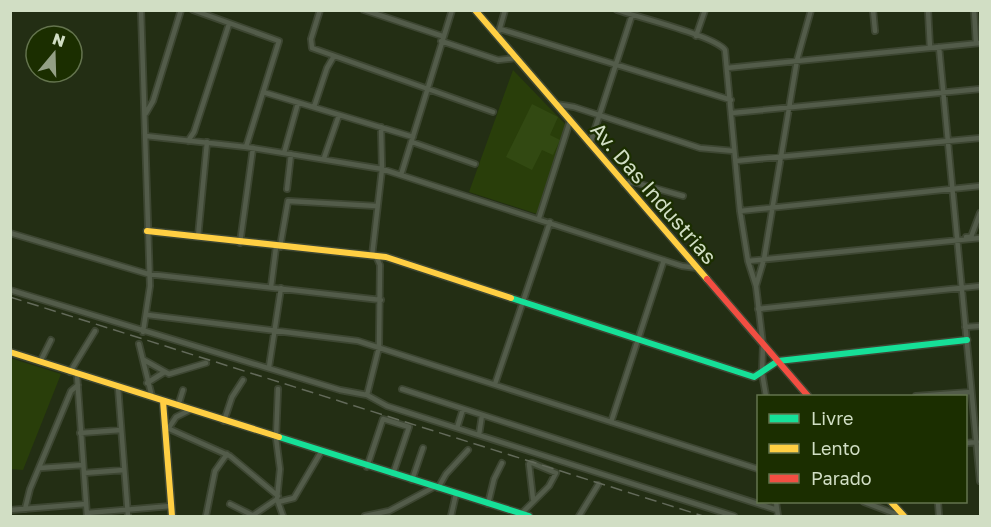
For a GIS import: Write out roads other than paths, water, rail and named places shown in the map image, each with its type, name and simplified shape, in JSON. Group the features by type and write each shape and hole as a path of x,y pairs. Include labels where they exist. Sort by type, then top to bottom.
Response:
{"street":[{"path":"141,10 146,113 148,274 148,315 143,332"},
{"path":"146,113 153,101 181,10"},
{"path":"193,10 278,40 246,147"},
{"path":"320,10 310,45 334,56 493,112"},
{"path":"364,10 498,60 516,58"},
{"path":"401,175 452,10"},
{"name":"Av. Das Industrias","path":"475,10 807,395"},
{"path":"497,36 506,10"},
{"path":"617,10 722,46 728,68 740,211 748,261 756,286 764,345 762,373 766,395"},
{"path":"590,144 638,10"},
{"path":"696,36 705,10"},
{"path":"756,286 764,259 797,60 811,10"},
{"path":"873,10 875,31"},
{"path":"928,10 930,48"},
{"path":"728,68 978,43 974,12 981,13"},
{"path":"188,141 194,132 228,24"},
{"path":"500,29 731,100"},
{"path":"939,47 981,481"},
{"path":"326,53 327,68"},
{"path":"314,107 327,68 334,56"},
{"path":"732,112 981,89"},
{"path":"263,93 381,127 476,164"},
{"path":"284,153 298,103"},
{"path":"556,105 600,115 699,148 734,151"},
{"path":"324,158 339,115"},
{"path":"539,218 570,122"},
{"path":"367,395 379,347 380,265 374,256 376,206 382,169 381,127"},
{"path":"194,132 196,142"},
{"path":"146,136 246,147 382,169 664,260 697,268"},
{"path":"736,161 981,138"},
{"path":"198,237 207,142"},
{"path":"240,243 253,148"},
{"path":"287,189 291,154"},
{"path":"624,184 633,182 683,196"},
{"path":"740,211 981,186"},
{"path":"271,287 288,201 376,206"},
{"path":"958,241 961,238 971,237 981,213"},
{"path":"495,384 550,222"},
{"path":"147,231 240,243 386,257 522,303 754,376 778,361 966,340"},
{"path":"10,233 148,274 381,300"},
{"path":"748,261 981,238"},
{"path":"380,265 386,257"},
{"path":"611,422 664,260"},
{"path":"758,309 981,286"},
{"path":"269,368 281,288"},
{"path":"10,291 340,390 367,395 387,406 734,516"},
{"path":"148,315 344,339 379,347 757,468"},
{"path":"965,327 981,326"},
{"path":"95,331 74,374 78,385 87,514 171,506"},
{"path":"40,362 51,340"},
{"path":"139,344 147,383 153,398"},
{"path":"10,352 392,475 529,516"},
{"path":"144,360 163,373 169,374 206,363"},
{"path":"147,383 163,373"},
{"path":"224,421 232,397 243,380"},
{"path":"25,509 30,489 71,391 78,385"},
{"path":"118,387 128,516"},
{"path":"278,389 276,438 280,469 278,499 283,516"},
{"path":"402,389 777,510"},
{"path":"178,406 183,390"},
{"path":"930,395 971,392"},
{"path":"163,401 172,516"},
{"path":"457,428 463,409"},
{"path":"166,428 176,417 190,410"},
{"path":"479,435 482,415"},
{"path":"367,467 384,418 403,423 409,428 392,475"},
{"path":"166,428 227,454 278,499"},
{"path":"80,433 121,430"},
{"path":"967,443 977,442"},
{"path":"412,481 423,448"},
{"path":"364,516 389,511 436,488 468,450"},
{"path":"230,504 253,516 278,499 294,498 321,452"},
{"path":"206,516 215,471 227,454"},
{"path":"488,504 494,478 502,463"},
{"path":"521,514 533,499 549,486 557,472 529,464 533,499"},
{"path":"40,468 83,465"},
{"path":"84,473 124,470"},
{"path":"579,516 598,485"},
{"path":"451,516 456,494"},
{"path":"776,503 778,516"},
{"path":"869,503 902,516"},
{"path":"892,503 902,516"},
{"path":"10,510 86,504"},
{"path":"45,508 46,516"}],"railway":[{"path":"10,297 703,516"}]}
